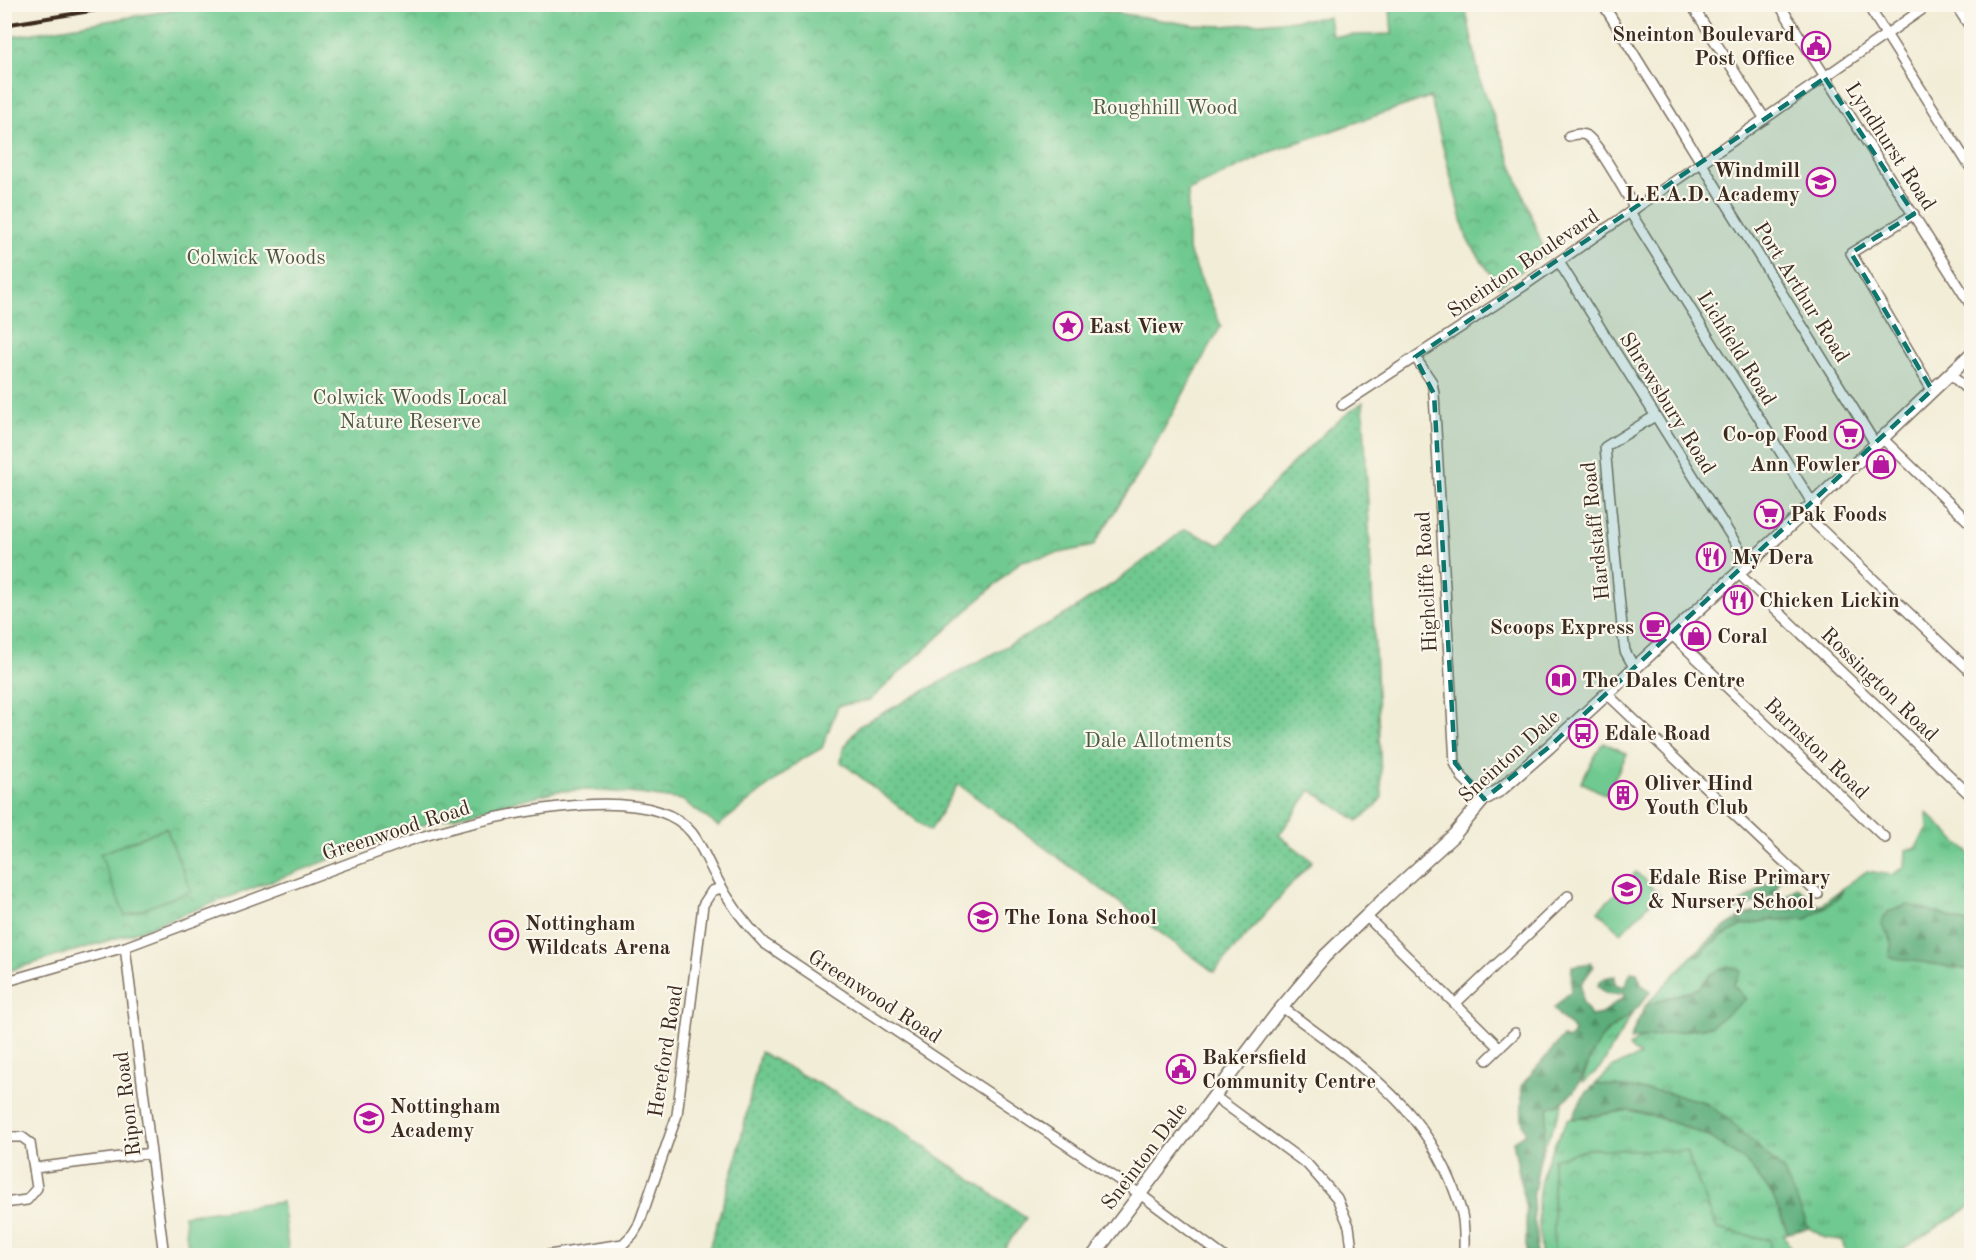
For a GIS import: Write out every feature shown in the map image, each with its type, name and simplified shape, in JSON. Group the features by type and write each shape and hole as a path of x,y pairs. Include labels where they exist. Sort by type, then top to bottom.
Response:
{"street":[{"name":"Port Arthur Road","path":"1603,4 1700,163 1879,442 1971,525"},
{"path":"1691,4 1765,119"},
{"name":"Lyndhurst Road","path":"1779,4 1971,307"},
{"path":"1867,4 1971,170"},
{"name":"Sneinton Boulevard","path":"1342,405 1559,262 1930,4"},
{"path":"1955,4 1971,30"},
{"name":"Lichfield Road","path":"1569,136 1586,135 1596,146 1632,211 1813,504"},
{"path":"1914,214 1851,253 1932,390"},
{"name":"Shrewsbury Road","path":"1559,262 1748,563"},
{"name":"Sneinton Dale","path":"1093,1256 1282,1007 1326,956 1454,834 1484,799 1500,790 1738,573 1971,353"},
{"name":"Highcliffe Road","path":"1415,357 1432,382 1434,394 1455,763 1462,777 1484,799"},
{"path":"1950,374 1971,394"},
{"name":"Hardstaff Road","path":"1634,667 1625,651 1623,637 1605,447 1654,416"},
{"path":"1803,513 1971,673"},
{"name":"Rossington Road","path":"1738,573 1971,797"},
{"name":"Barnston Road","path":"1671,634 1885,838"},
{"path":"1606,693 1818,894"},
{"name":"Greenwood Road","path":"4,982 125,947 411,840 478,821 553,807 583,804 639,808 667,814 693,834 721,888 749,928 764,943 1140,1194 1223,1256"},
{"name":"Hereford Road","path":"542,1256 572,1254 623,1244 639,1224 677,1115 703,905 712,891 721,888"},
{"path":"1456,1003 1568,896"},
{"path":"1556,907 1564,914"},
{"path":"1366,916 1500,1048"},
{"name":"Ripon Road","path":"125,947 164,1256"},
{"path":"1282,1007 1376,1077 1413,1117 1443,1161 1462,1216 1464,1256"},
{"path":"1487,1060 1515,1033"},
{"path":"1214,1096 1308,1165 1337,1198 1349,1226 1353,1256"},
{"path":"4,1137 22,1137 30,1143 37,1188 27,1200 4,1203"},
{"path":"35,1168 150,1153"}],"highlighted area":[{"path":"1825,78 1914,214 1851,253 1932,390 1549,747 1484,799 1455,763 1434,394 1415,357"}],"green space":[{"name":"Colwick Woods Local Nature Reserve","path":"208,4 1075,4 1086,8 1193,25 1224,26 1329,17 1332,36 1392,34 1390,9 1408,5 1465,5 1480,80 1546,255 1499,286 1467,239 1430,97 1273,151 1188,191 1188,249 1221,326 1137,477 1093,546 1021,561 870,700 838,706 822,748 799,761 718,826 682,800 590,790 557,791 425,824 133,933 5,972 5,38"},
{"name":"Dale Allotments","path":"1363,402 1382,797 1376,806 1358,821 1311,790 1279,835 1312,861 1214,972 958,784 930,831 841,762 843,749 859,726 1068,613 1120,579 1185,529 1220,545 1305,451"},
{"path":"1605,743 1627,754 1606,795 1581,782 1601,745"},
{"path":"1927,813 1971,855 1971,925 1958,920 1881,922 1892,942 1890,957 1972,970 1971,1206 1893,1255 1846,1255 1842,1240 1825,1238 1809,1228 1705,1102 1663,1092 1596,1084 1613,1067 1640,1056 1629,1047 1639,1039 1711,1026 1745,999 1733,985 1711,974 1699,988 1646,1005 1693,955 1699,955 1719,938 1741,926 1769,920 1807,919 1840,897 1843,888 1867,871 1892,875 1905,867 1906,850 1915,848 1928,829"},
{"path":"166,828 191,891 125,916 100,854"},
{"path":"1636,872 1659,894 1621,933 1598,911"},
{"path":"1783,873 1774,895 1732,913 1728,911"},
{"path":"1797,887 1819,906 1843,888 1840,896 1807,919 1769,920 1741,926 1719,938 1699,955 1693,955 1726,926 1742,916 1775,906"},
{"path":"1908,905 1971,925 1971,970 1889,957 1892,942 1881,922 1888,912"},
{"path":"1591,963 1594,966 1581,984 1582,1001 1591,1016 1601,1014 1624,997 1624,993 1610,994 1601,989 1598,986 1604,978 1615,976 1615,984 1624,987 1631,972 1637,973 1642,985 1651,991 1636,1010 1601,1039 1581,1079 1568,1097 1560,1104 1549,1107 1533,1198 1537,1234 1536,1255 1526,1255 1526,1210 1513,1141 1526,1133 1522,1120 1521,1086 1563,1037 1569,1040 1574,1032 1554,1008 1571,991 1572,966"},
{"path":"1728,966 1742,971 1733,985 1746,999 1711,1026 1630,1040 1646,1005 1699,988 1711,974"},
{"path":"1633,1012 1601,1067 1584,1082 1582,1081 1593,1052 1602,1037"},
{"path":"760,1052 890,1123 1026,1218 1000,1255 707,1255 736,1161"},
{"path":"1596,1084 1663,1092 1704,1102 1727,1118 1783,1170 1809,1228 1788,1233 1772,1194 1747,1163 1710,1137 1668,1120 1629,1110 1573,1119 1582,1099"},
{"path":"1564,1100 1539,1161 1549,1106 1558,1105"},
{"path":"1629,1110 1690,1129 1710,1138 1745,1162 1760,1177 1772,1195 1788,1233 1784,1235 1793,1253 1784,1251 1785,1255 1772,1255 1769,1240 1717,1229 1686,1152 1553,1159 1554,1255 1541,1256 1538,1207 1543,1171 1569,1118"},
{"path":"1589,1149 1686,1151 1717,1229 1769,1240 1772,1255 1554,1255 1553,1159"},
{"path":"282,1202 289,1255 189,1255 184,1215"}],"railway":[{"path":"4,25 134,4"}],"place":[{"name":"Sneinton Boulevard Post Office","path":"1816,46"},
{"name":"Windmill L.E.A.D. Academy","path":"1821,182"},
{"name":"East View","path":"1068,326"},
{"name":"Co-op Food","path":"1849,434"},
{"name":"Ann Fowler","path":"1881,464"},
{"name":"Pak Foods","path":"1769,514"},
{"name":"My Dera","path":"1711,557"},
{"name":"Chicken Lickin","path":"1738,600"},
{"name":"Scoops Express","path":"1655,627"},
{"name":"Coral","path":"1696,636"},
{"name":"The Dales Centre","path":"1561,680"},
{"name":"Edale Road","path":"1583,733"},
{"name":"Oliver Hind Youth Club","path":"1623,795"},
{"name":"Edale Rise Primary & Nursery School","path":"1627,889"},
{"name":"The Iona School","path":"983,917"},
{"name":"Nottingham Wildcats Arena","path":"504,935"},
{"name":"Bakersfield Community Centre","path":"1181,1069"},
{"name":"Nottingham Academy","path":"369,1118"}],"park label":[{"name":"Roughhill Wood","path":"1165,107"},
{"name":"Colwick Woods","path":"256,257"}]}
